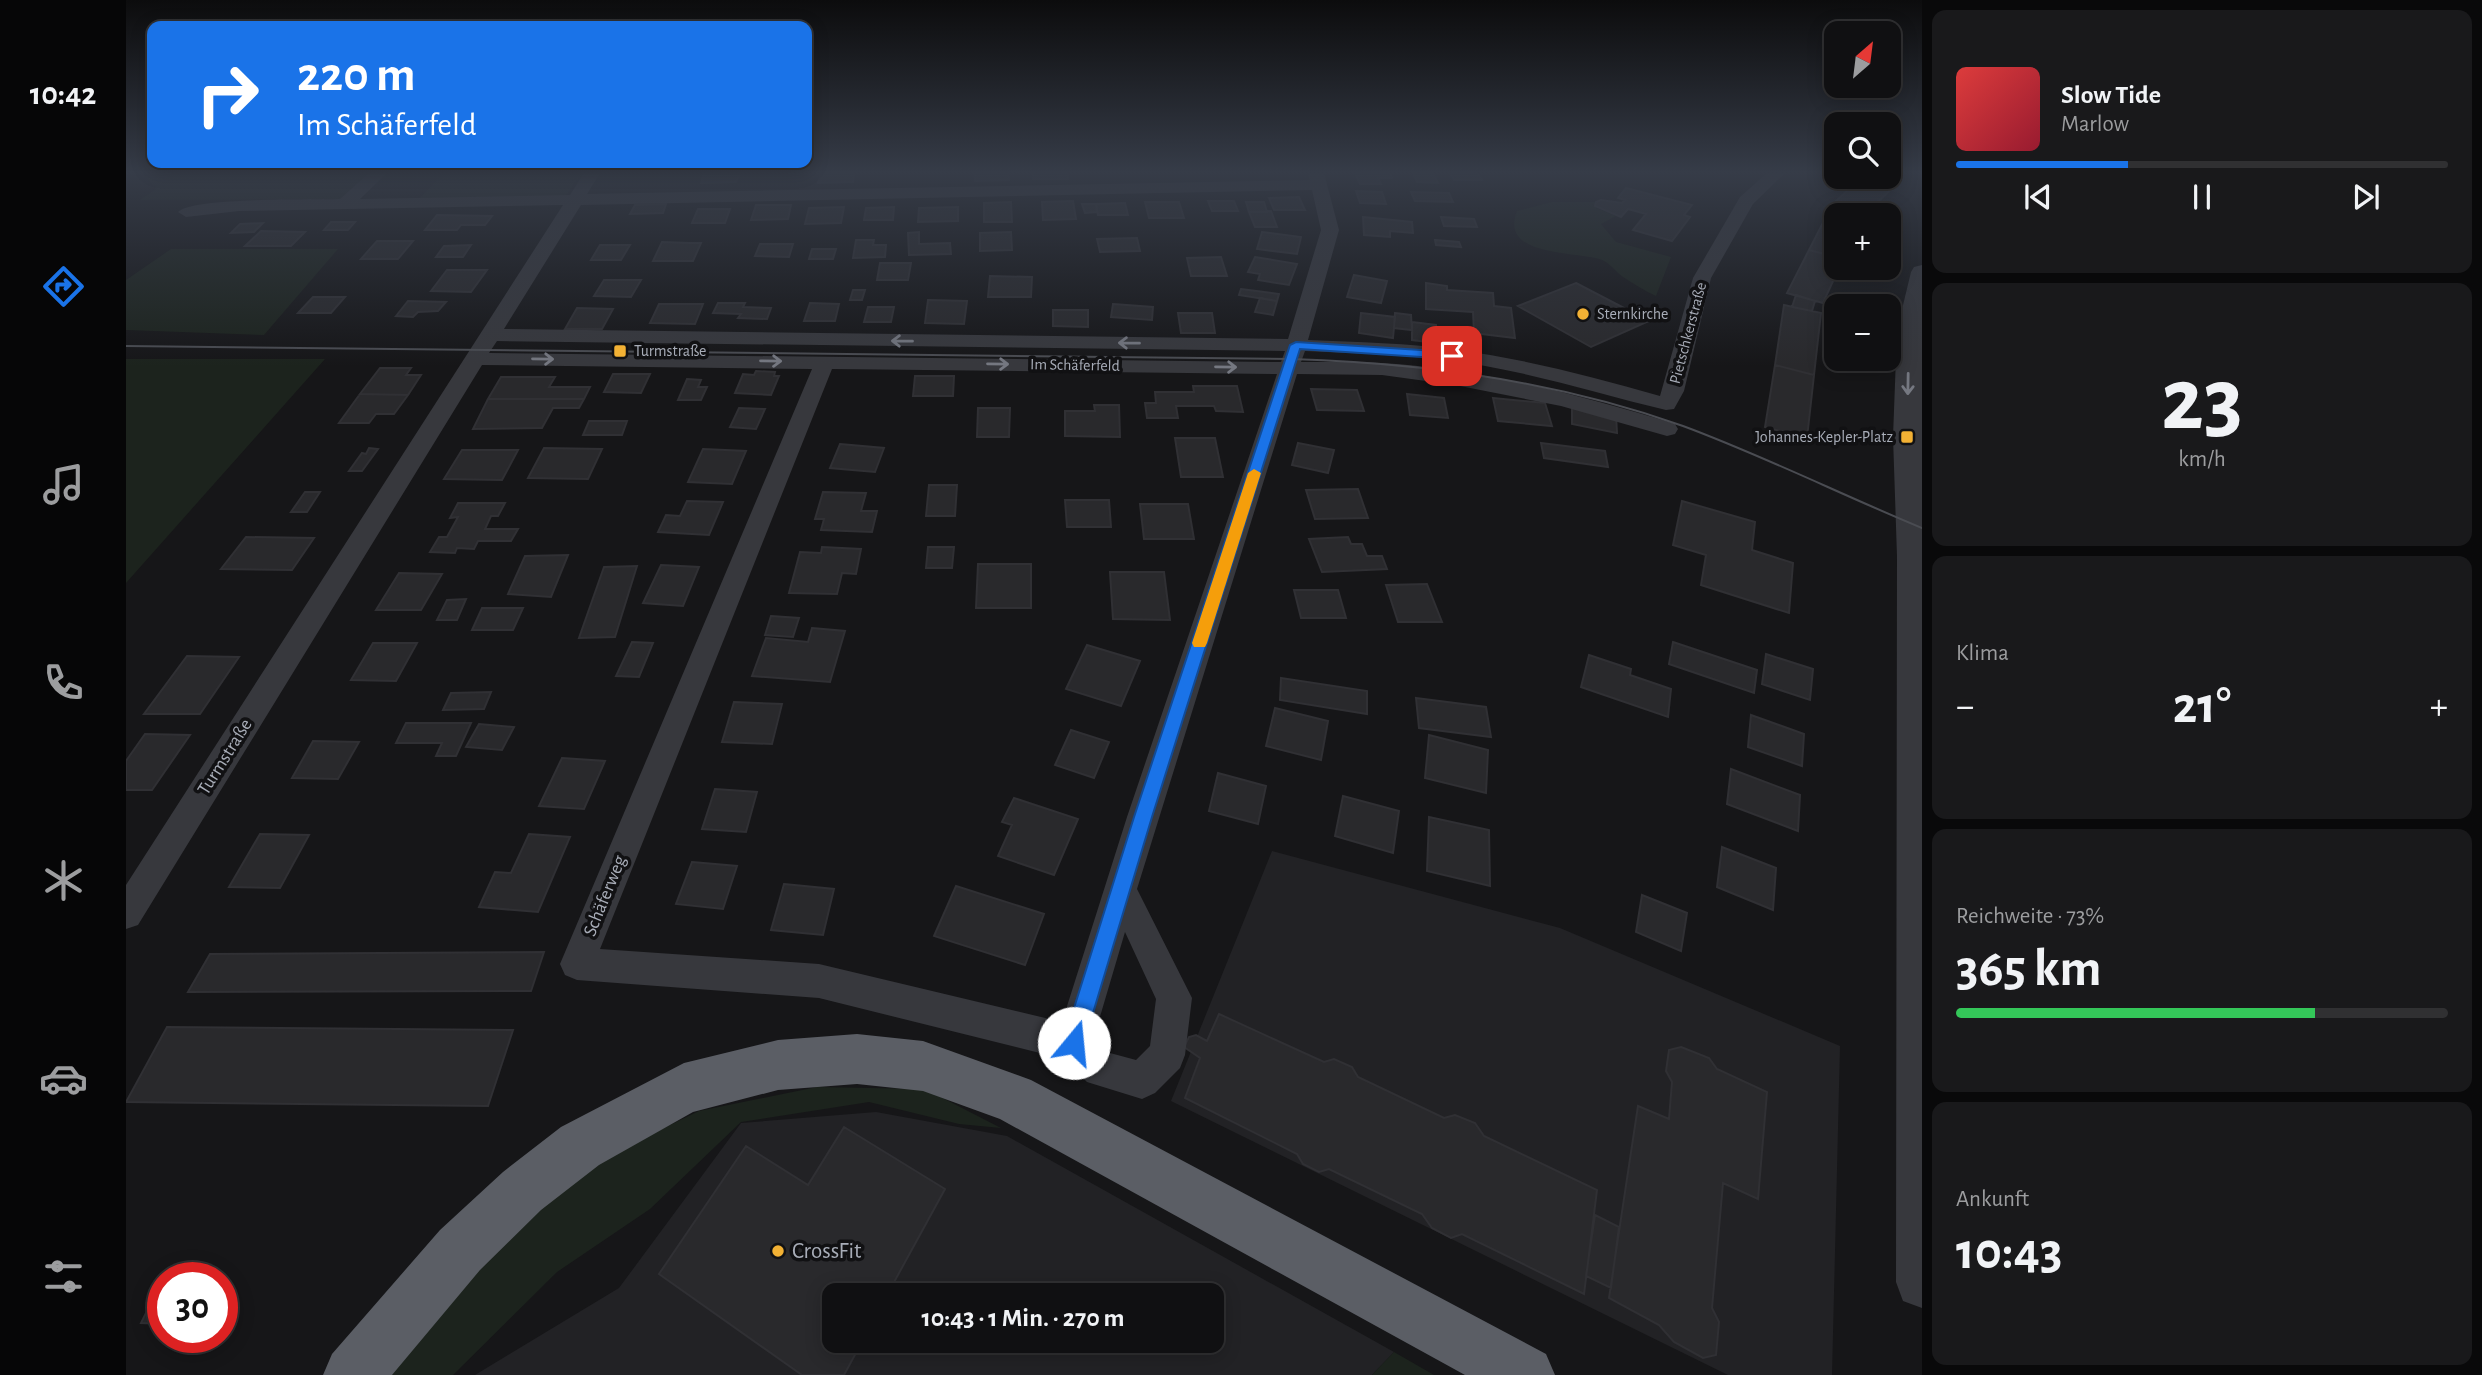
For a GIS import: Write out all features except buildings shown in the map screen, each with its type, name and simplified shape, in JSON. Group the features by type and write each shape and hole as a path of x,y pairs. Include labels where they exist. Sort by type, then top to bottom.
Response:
{"highway":[{"path":"362,1369 460,1250 522,1191 580,1146 684,1089 778,1065 857,1059 923,1066 1013,1098 1525,1375"}],"street":[{"name":"Turmstraße","path":"126,914 550,237"},
{"path":"1121,890 1174,998 1167,1055 1142,1080 1100,1069 1074,1043 1121,890 1292,357 1327,237"},
{"name":"Pietschkerstraße","path":"1673,391 1702,278 1725,237"},
{"path":"1922,272 1909,330 1907,437 1916,504 1917,557 1922,1282"},
{"name":"Im Schäferfeld","path":"482,347 825,362 1292,357 1385,349 1476,359 1580,379 1666,404 1673,391"},
{"name":"Im Schäferfeld","path":"482,347 1292,357 1472,380 1562,398 1667,429"},
{"name":"Schäferweg","path":"825,362 577,964 819,981 1074,1043"}],"shaded area":[{"path":"1519,237 1612,237 1616,242 1671,257 1656,296 1623,277 1602,260 1529,245"},
{"path":"171,249 338,249 264,335 126,330 126,280"},
{"path":"126,359 325,359 126,583"},
{"path":"1272,851 1560,928 1840,1046 1832,1375 1728,1375 1171,1101"},
{"path":"817,1087 925,1089 1001,1128 959,1124 869,1102 741,1122 650,1209 557,1272 453,1375 381,1375 484,1241 581,1168 699,1111"},
{"path":"876,1112 1007,1136 1394,1352 1372,1375 475,1375 619,1288 741,1123"},
{"path":"1394,1352 1434,1375 1372,1375"}],"tram line":[{"path":"126,346 1292,359 1441,370 1539,386 1635,410 1743,450 1922,528"}],"slow traffic":[{"path":"1200,643 1254,473"}],"place":[{"name":"Sternkirche","path":"1583,314"},
{"name":"Turmstraße","path":"620,351"},
{"name":"Johannes-Kepler-Platz","path":"1907,437"},
{"name":"CrossFit","path":"778,1251"}],"route":[{"path":"1074,1043 1143,817 1296,345 1385,349 1452,356"}]}
